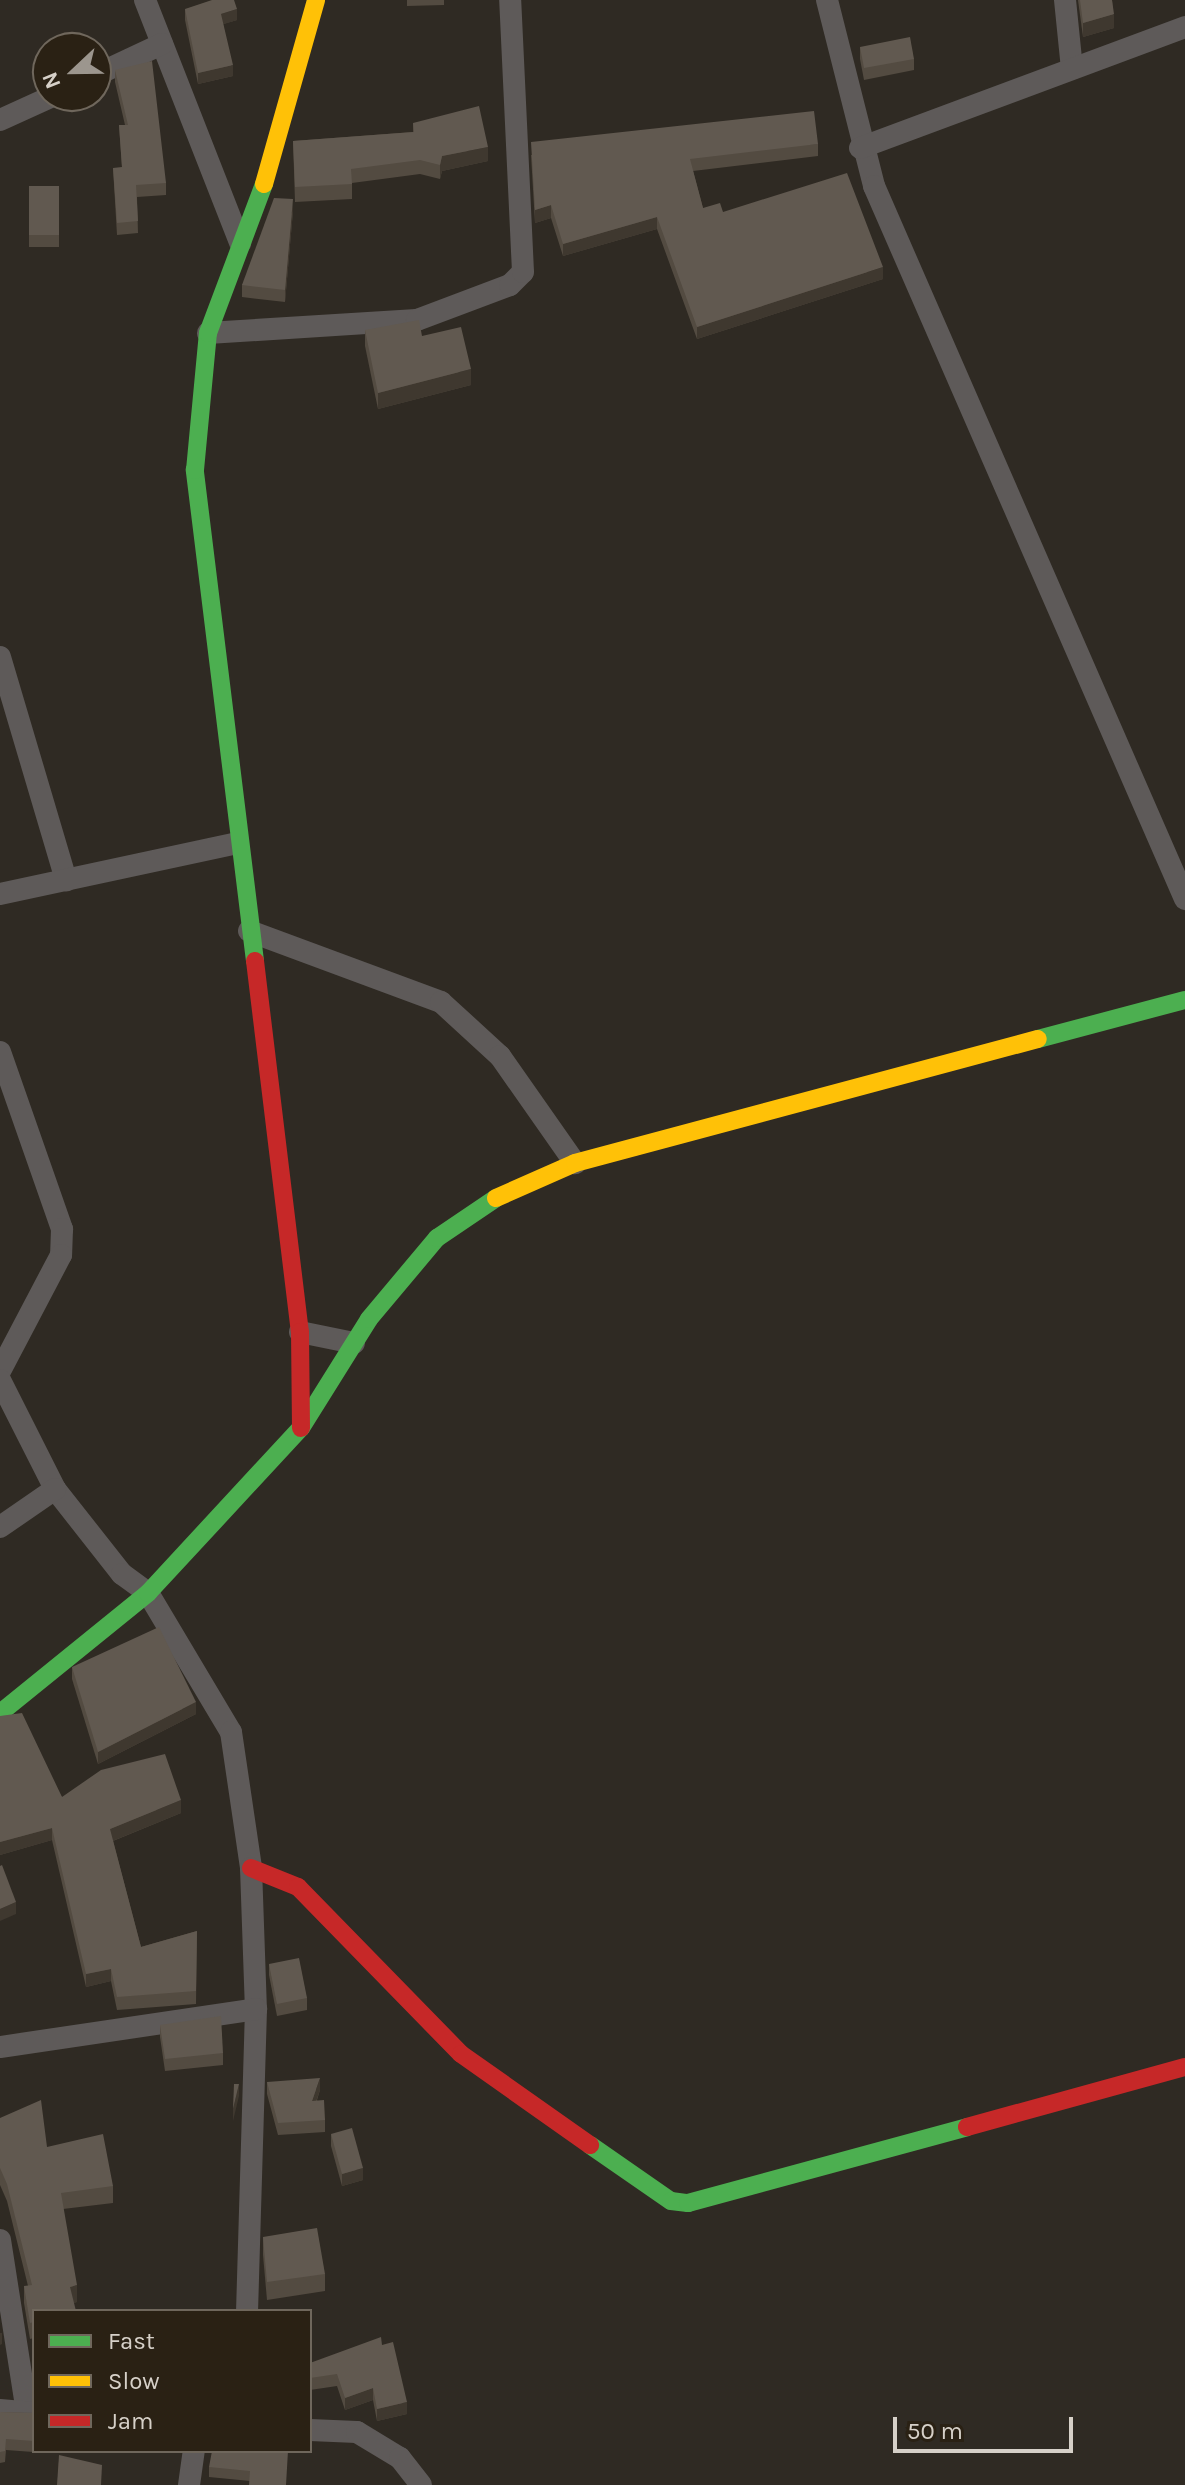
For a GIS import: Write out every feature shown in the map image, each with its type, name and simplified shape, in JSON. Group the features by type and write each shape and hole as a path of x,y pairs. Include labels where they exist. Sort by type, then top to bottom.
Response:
{"street":[{"path":"145,0 240,243"},
{"path":"301,1428 300,1332 238,843 195,470 208,333 240,243 316,0"},
{"path":"208,333 417,320 510,285 523,272 510,0"},
{"path":"827,0 860,148 1185,899"},
{"path":"1065,0 1072,69"},
{"path":"860,148 1185,27"},
{"path":"112,67 162,44"},
{"path":"0,120 32,106"},
{"path":"0,657 66,880"},
{"path":"0,894 238,843"},
{"path":"249,931 441,1002 500,1056 575,1163"},
{"path":"4,1702 148,1593 301,1428 354,1343 437,1238 490,1201 575,1163 1185,1000"},
{"path":"0,1052 62,1229 61,1255 0,1371"},
{"path":"300,1332 354,1343"},
{"path":"0,1380 6,1406 55,1489 122,1574 148,1593 231,1732 251,1868 256,2009 247,2309"},
{"path":"0,1527 55,1489"},
{"path":"251,1868 298,1887 461,2054 671,2201 688,2203 1185,2067"},
{"path":"0,2047 256,2009"},
{"path":"0,2240 30,2413 0,2410"},
{"path":"312,2430 357,2432 400,2458 421,2485"},
{"path":"189,2485 194,2453"}],"building":[{"path":"212,0 234,0 237,9 221,14 233,65 198,73 185,9"},
{"path":"1080,0 1112,0 1114,14 1083,23"},
{"path":"910,37 914,59 864,68 860,47"},
{"path":"152,61 166,183 136,185 138,221 117,223 113,168 122,167 119,125 128,125 115,70"},
{"path":"479,106 488,147 442,156 440,165 420,160 351,169 352,184 295,187 293,141 414,132 413,123"},
{"path":"814,111 818,144 690,159 703,208 720,203 723,212 847,173 883,267 697,327 657,217 563,244 551,205 535,210 531,142"},
{"path":"29,186 59,186 59,235 29,235"},
{"path":"274,198 293,199 285,290 242,285"},
{"path":"419,320 422,336 461,327 471,369 378,393 365,330"},
{"path":"159,1627 196,1702 98,1752 72,1667"},
{"path":"22,1713 62,1797 101,1770 165,1754 181,1800 110,1829 141,1947 197,1931 196,1991 117,1997 111,1969 86,1974 52,1828 0,1842 0,1716"},
{"path":"0,1866 16,1902 0,1909"},
{"path":"299,1958 307,1998 277,2004 269,1964"},
{"path":"221,2016 223,2053 165,2059 160,2025"},
{"path":"320,2078 312,2101 324,2100 325,2120 278,2123 267,2082"},
{"path":"234,2084 239,2084 233,2109"},
{"path":"41,2100 47,2147 103,2134 113,2186 61,2193 77,2285 70,2287 76,2309 32,2309 30,2323 24,2286 32,2285 7,2184 0,2168 0,2118"},
{"path":"352,2128 363,2168 342,2174 331,2134"},
{"path":"317,2228 325,2274 267,2282 263,2237"},
{"path":"381,2337 382,2345 393,2342 407,2402 377,2409 373,2388 345,2398 337,2374 312,2378 312,2362"},
{"path":"0,2412 32,2413 32,2441 6,2439 5,2451 0,2452"},
{"path":"212,2453 288,2453 286,2485 249,2485 250,2471 209,2467"},
{"path":"59,2455 102,2465 101,2485 57,2485"}],"traffic: fast":[{"path":"255,961 195,470 208,333 264,184"},
{"path":"1038,1039 1185,1000"},
{"path":"0,1713 148,1593 301,1428 369,1319 437,1238 496,1198"},
{"path":"590,2145 671,2201 688,2203 967,2127"}],"traffic: slow":[{"path":"264,184 316,0"},
{"path":"496,1198 575,1163 1038,1039"}],"traffic: jam":[{"path":"255,961 300,1332 301,1428"},
{"path":"251,1868 298,1887 461,2054 590,2145"},
{"path":"967,2127 1185,2067"}]}
